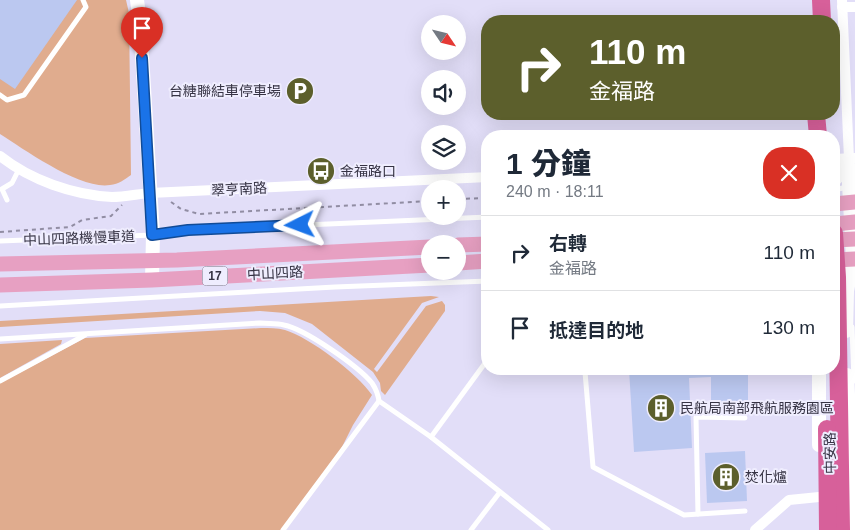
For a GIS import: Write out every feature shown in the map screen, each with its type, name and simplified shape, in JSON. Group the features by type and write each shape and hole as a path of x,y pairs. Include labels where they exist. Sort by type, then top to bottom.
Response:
{"highway":[{"path":"810,0 811,15"},
{"path":"821,0 822,15"},
{"path":"823,375 829,530"},
{"path":"823,375 834,530"},
{"path":"838,375 844,530"}],"main road":[{"path":"840,203 853,202"},
{"path":"840,223 853,222"},
{"path":"840,240 854,239"},
{"path":"466,245 481,244"},
{"name":"中山四路","path":"0,264 152,261 421,247"},
{"path":"840,261 853,264"},
{"path":"466,263 481,262"},
{"name":"中山四路","path":"0,285 152,280 421,265"}],"street":[{"path":"137,0 140,22 150,193 152,280"},
{"path":"840,173 851,161 850,76 842,4 855,7"},
{"name":"翠亨南路","path":"0,156 38,179 64,189 112,197 150,193 481,177"},
{"name":"中安路","path":"851,161 854,239 853,264 847,291 846,330 850,383 855,530"},
{"name":"中安路","path":"819,530 823,375"},
{"name":"中安路","path":"844,530 850,383"},
{"path":"755,530 789,500 819,497"}],"lane":[{"path":"0,95 6,100 24,96 86,7 83,0"},
{"path":"7,200 2,189 12,183 19,168"},
{"name":"中山四路機慢車道","path":"0,241 152,235 188,230 481,217"},
{"path":"840,268 853,264"},
{"path":"0,306 335,287 481,282"},
{"path":"0,339 260,323 285,325 310,335 353,366 371,382 378,393 379,401 283,530"},
{"path":"0,381 86,334"},
{"path":"431,438 481,370"},
{"path":"585,375 593,467 684,516 745,511"},
{"path":"855,397 855,406"},
{"path":"379,401 431,438 548,530"},
{"path":"698,514 696,417 745,418"},
{"path":"471,530 500,492"}],"path":[{"path":"466,199 481,198"},
{"path":"0,232 70,226 82,220 111,216 125,202"},
{"path":"172,202 181,209 199,214 421,202"}],"shaded area":[{"path":"0,0 126,0 129,13 131,175 119,183 110,185 98,185 84,181 54,167 0,134"},
{"path":"439,297 422,303 374,369 377,372 426,306 442,301 445,305 445,311 385,395 381,391 380,383 373,372 312,324 285,313 260,311 0,327 0,321"},
{"path":"261,328 285,330 307,340 345,367 372,395 353,425 341,449 281,530 0,530 0,383 85,338"},
{"path":"62,340 61,344 0,378 0,344"}],"building":[{"path":"0,0 77,0 15,89 0,79"},
{"name":"民航局南部飛航服務園區","path":"629,375 748,375 748,411 711,411 711,377 689,378 692,448 634,452"},
{"name":"焚化爐","path":"745,451 747,501 707,503 705,453"}],"place":[{"name":"台糖聯結車停車場","path":"300,91"},
{"name":"金福路口","path":"321,171"},
{"name":"民航局南部飛航服務園區","path":"661,408"},
{"name":"焚化爐","path":"726,477"}],"route":[{"path":"142,58 152,235 188,230 300,225"}]}
